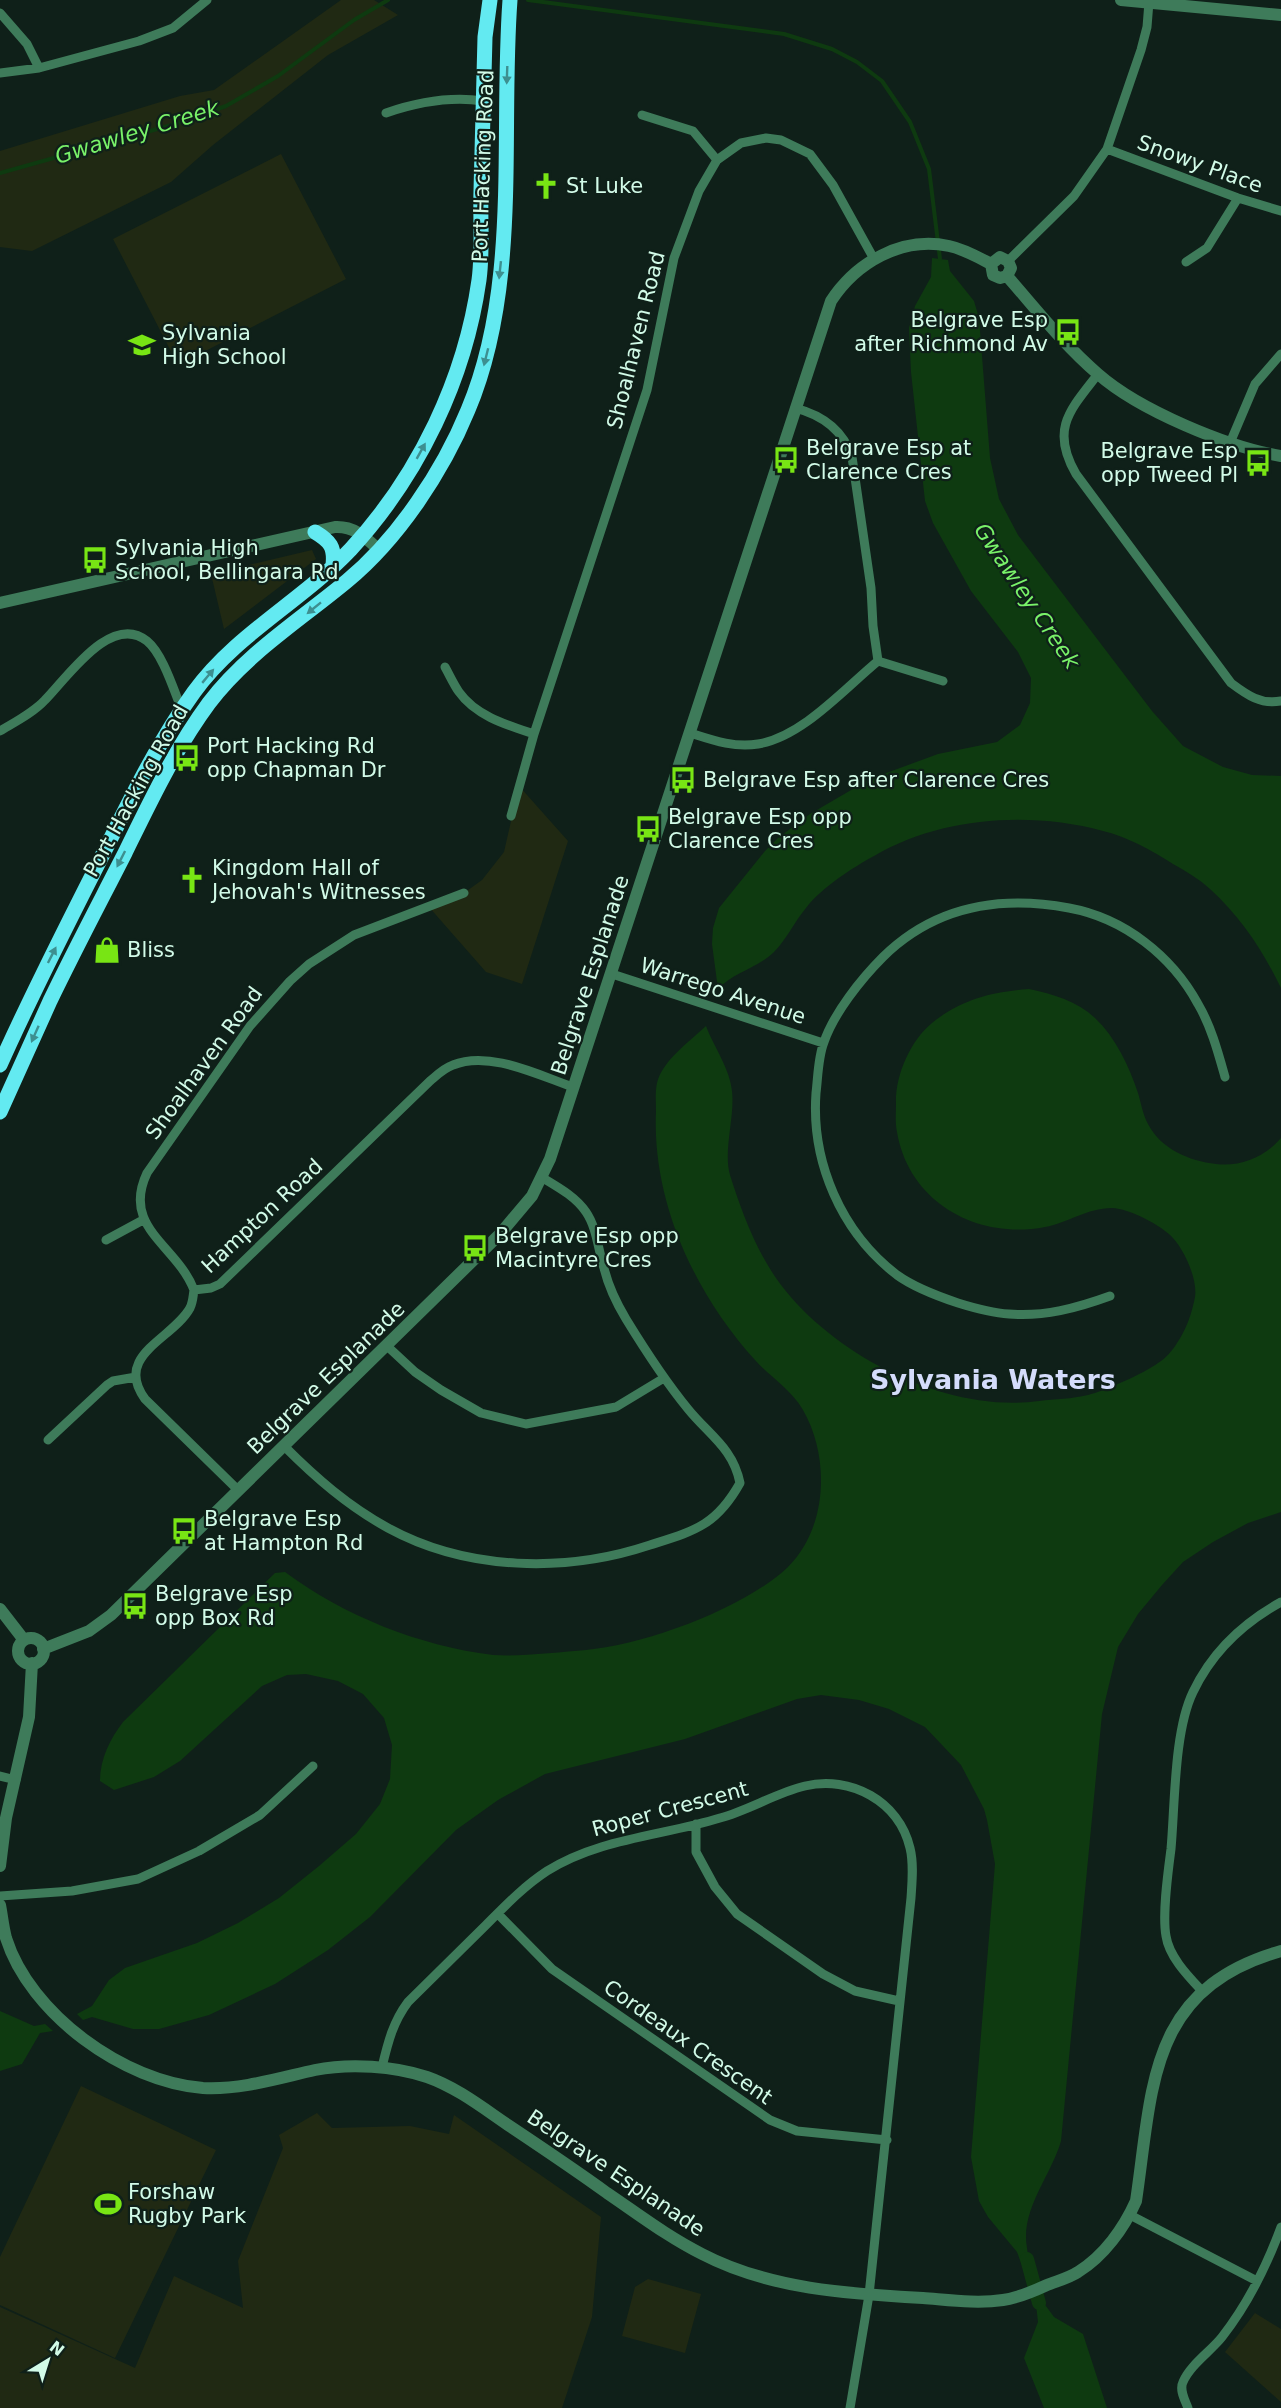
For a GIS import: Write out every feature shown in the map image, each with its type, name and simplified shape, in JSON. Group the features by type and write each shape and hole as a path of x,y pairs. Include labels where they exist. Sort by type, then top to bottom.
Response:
{"main road":[{"name":"Port Hacking Road","path":"0,1112 54,993 127,848 164,776 207,706 236,671 348,580 379,550 412,509 453,441 468,411 486,358 497,301 506,214 505,121 510,0"},
{"name":"Port Hacking Road","path":"0,1065 26,1006 128,805 194,691 233,649 333,565 363,535 390,500 423,449 446,401 470,330 479,277 483,101 488,8"},
{"path":"315,532 332,545 333,565"}],"street":[{"path":"0,73 39,68 139,41 173,28 207,0"},
{"path":"1121,0 1281,15"},
{"path":"1008,261 1074,196 1107,149 1141,50 1147,27 1149,2"},
{"path":"0,12 27,44 39,68"},
{"path":"386,112 413,103 461,98 483,101"},
{"path":"642,115 693,131 717,160"},
{"name":"Shoalhaven Road","path":"511,816 534,734 646,390 674,258 699,191 717,160 741,143 766,138 781,140 810,154 833,186 874,259"},
{"name":"Snowy Place","path":"1107,149 1238,198 1281,211"},
{"path":"1186,262 1207,248 1238,198"},
{"name":"Belgrave Esplanade","path":"43,1648 89,1630 111,1615 387,1346 510,1223 532,1196 543,1178 612,974 831,301 847,280 874,259 904,247 929,244 948,246 991,264"},
{"path":"1000,257 1008,261 1011,268 1007,276 996,277 991,272 991,264 1000,257"},
{"path":"1007,276 1075,353 1119,390 1144,405 1230,443 1281,456"},
{"path":"1230,443 1255,384 1281,354"},
{"path":"1098,374 1068,416 1063,444 1067,458 1076,474 1231,683 1246,694 1268,703 1281,701"},
{"path":"795,408 827,422 847,444 852,457 871,588 878,661"},
{"path":"0,603 344,527 363,535 379,550"},
{"path":"0,731 45,701 65,676 94,649 119,634 131,633 151,645 182,710"},
{"path":"878,661 943,681"},
{"path":"690,733 731,744 758,744 773,740 800,725 878,661"},
{"path":"445,668 460,694 477,709 497,721 534,734"},
{"name":"Shoalhaven Road","path":"143,1220 140,1203 141,1186 147,1173 250,1026 278,992 309,964 354,935 464,893"},
{"path":"1110,1296 1074,1309 1008,1314 971,1307 933,1294 898,1275 879,1258 842,1212 830,1188 819,1151 814,1119 823,1043 832,1024 863,977 902,941 929,923 977,906 1030,902 1087,911 1117,924 1145,942 1166,960 1199,1004 1216,1045 1225,1077"},
{"name":"Warrego Avenue","path":"612,974 823,1043"},
{"name":"Hampton Road","path":"136,1377 143,1355 189,1309 194,1290 211,1288 220,1284 430,1081 452,1065 472,1060 497,1062 573,1087"},
{"path":"284,1446 307,1470 345,1501 390,1529 416,1541 464,1555 512,1563 539,1564 597,1560 692,1532 721,1512 740,1483 734,1460 664,1378 624,1316 604,1272 593,1226 587,1213 567,1194 543,1178"},
{"path":"106,1240 143,1220 183,1269 194,1290"},
{"path":"387,1346 415,1372 481,1413 526,1424 616,1407 664,1378"},
{"path":"48,1440 107,1385 113,1381 136,1377 137,1387 145,1399 238,1490"},
{"path":"1203,1992 1177,1961 1166,1936 1167,1887 1182,1725 1194,1691 1214,1657 1235,1633 1281,1602"},
{"path":"0,1609 24,1640"},
{"path":"35,1639 43,1648 42,1657 32,1663 24,1661 19,1655 19,1647 24,1640 35,1639"},
{"path":"0,1866 6,1818 29,1717 32,1663"},
{"path":"0,1896 72,1891 138,1879 199,1851 260,1815 313,1766"},
{"path":"0,1776 16,1780"},
{"name":"Roper Crescent","path":"382,2067 394,2022 408,2002 526,1887 546,1872 588,1850 721,1818 802,1786 821,1783 844,1784 877,1798 897,1821 910,1848 911,1898 887,2140 868,2295 850,2408"},
{"path":"696,1824 696,1852 715,1887 737,1914 823,1974 855,1991 899,2001"},
{"name":"Belgrave Esplanade","path":"0,1905 6,1938 30,1985 59,2019 123,2064 162,2079 203,2088 263,2083 319,2070 382,2067 430,2078 452,2089 662,2231 703,2255 761,2278 868,2295 957,2300 1003,2300 1035,2290 1078,2272 1105,2250 1130,2215 1136,2200 1154,2074 1167,2039 1178,2020 1215,1980 1261,1957 1281,1951"},
{"name":"Cordeaux Crescent","path":"498,1914 552,1969 770,2120 797,2131 887,2140"},
{"path":"1130,2215 1257,2281"},
{"path":"1188,2408 1182,2394 1183,2380 1222,2337 1257,2281 1281,2227"}],"shaded area":[{"path":"341,0 374,0 398,15 328,55 213,145 171,182 32,251 0,247 0,151 180,96 214,90"},
{"path":"281,154 346,279 178,365 113,239"},
{"path":"312,550 316,559 224,629 211,574"},
{"path":"519,786 568,841 522,984 486,972 429,907 464,893 482,880 504,852"},
{"name":"Forshaw Rugby Park","path":"81,2086 216,2150 115,2358 0,2305 0,2257"},
{"path":"317,2113 332,2128 410,2126 449,2134 454,2115 601,2217 592,2317 562,2408 0,2408 0,2307 135,2368 174,2276 243,2308 238,2261 283,2148 279,2135"},
{"path":"648,2279 701,2294 685,2353 622,2336 635,2287"},
{"path":"1255,2313 1281,2329 1281,2402 1225,2352"}],"water":[{"path":"932,258 948,260 950,271 974,301 979,318 990,458 999,499 1018,535 1152,711 1183,746 1223,767 1252,775 1281,776 1281,988 1259,948 1241,923 1210,889 1188,872 1139,844 1112,834 1075,825 1016,820 986,821 928,833 900,843 865,861 837,879 812,901 774,952 761,962 731,978 718,989 712,944 713,928 719,908 778,838 810,814 870,779 938,754 997,742 1020,725 1030,703 1031,678 1018,652 971,591 933,523 925,501 911,372 909,328 915,306 931,277"},
{"path":"1029,989 1073,1003 1088,1012 1103,1026 1126,1063 1148,1124 1168,1147 1186,1157 1225,1165 1252,1159 1275,1145 1281,1138 1281,1512 1248,1523 1183,1562 1138,1614 1118,1647 1102,1714 1061,2141 1032,2207 1026,2234 1028,2255 1035,2276 1027,2279 1017,2252 988,2217 979,2201 971,2157 995,1864 984,1809 961,1765 925,1727 889,1709 859,1700 821,1695 797,1699 685,1739 545,1774 498,1800 456,1830 370,1917 328,1950 275,1984 209,2015 159,2029 133,2029 92,2017 83,2020 77,2014 92,2006 109,1980 125,1968 197,1943 238,1923 279,1898 356,1834 380,1804 390,1779 392,1745 384,1718 363,1694 338,1681 306,1674 287,1675 262,1686 180,1761 154,1777 114,1790 100,1781 107,1750 123,1722 275,1573 285,1572 308,1588 357,1615 411,1636 466,1651 493,1655 539,1654 610,1647 693,1622 747,1597 788,1567 801,1551 811,1532 821,1491 818,1449 812,1429 798,1403 755,1360 714,1306 696,1276 682,1245 661,1179 657,1146 657,1083 671,1059 706,1026 731,1083 732,1112 728,1166 739,1202 755,1241 776,1278 799,1306 826,1331 858,1354 892,1373 929,1388 966,1398 1003,1403 1088,1395 1104,1390 1152,1367 1169,1354 1186,1327 1194,1303 1195,1290 1192,1272 1184,1254 1174,1239 1164,1230 1135,1214 1112,1208 1094,1210 1045,1227 1020,1230 995,1228 950,1211 931,1197 916,1179 904,1157 896,1129 896,1093 905,1060 917,1039 932,1023 966,1002 1002,992"},
{"path":"0,2011 34,2026 45,2024 53,2031 40,2033 22,2064 0,2071"},
{"path":"1043,2302 1054,2317 1083,2334 1107,2408 1044,2408 1024,2358 1038,2322 1036,2304"}],"waterway":[{"name":"Gwawley Creek","path":"0,173 175,124 226,106 278,76 354,20 388,0"},
{"name":"Gwawley Creek","path":"528,0 784,34 832,49 857,62 882,81 910,122 929,169 940,259"},
{"path":"1027,2259 1039,2303"}],"place":[{"name":"St Luke","path":"546,186"},
{"name":"Belgrave Esp after Richmond Av","path":"1068,332"},
{"name":"Sylvania High School","path":"142,345"},
{"name":"Belgrave Esp at Clarence Cres","path":"786,460"},
{"name":"Belgrave Esp opp Tweed Pl","path":"1258,463"},
{"name":"Sylvania High School, Bellingara Rd","path":"95,560"},
{"name":"Port Hacking Rd opp Chapman Dr","path":"187,758"},
{"name":"Belgrave Esp after Clarence Cres","path":"683,780"},
{"name":"Belgrave Esp opp Clarence Cres","path":"648,829"},
{"name":"Kingdom Hall of Jehovah's Witnesses","path":"192,880"},
{"name":"Bliss","path":"107,950"},
{"name":"Belgrave Esp opp Macintyre Cres","path":"475,1248"},
{"name":"Belgrave Esp at Hampton Rd","path":"184,1531"},
{"name":"Belgrave Esp opp Box Rd","path":"135,1606"},
{"name":"Forshaw Rugby Park","path":"108,2204"}],"district":[{"name":"Sylvania Waters","path":"993,1379"}]}
